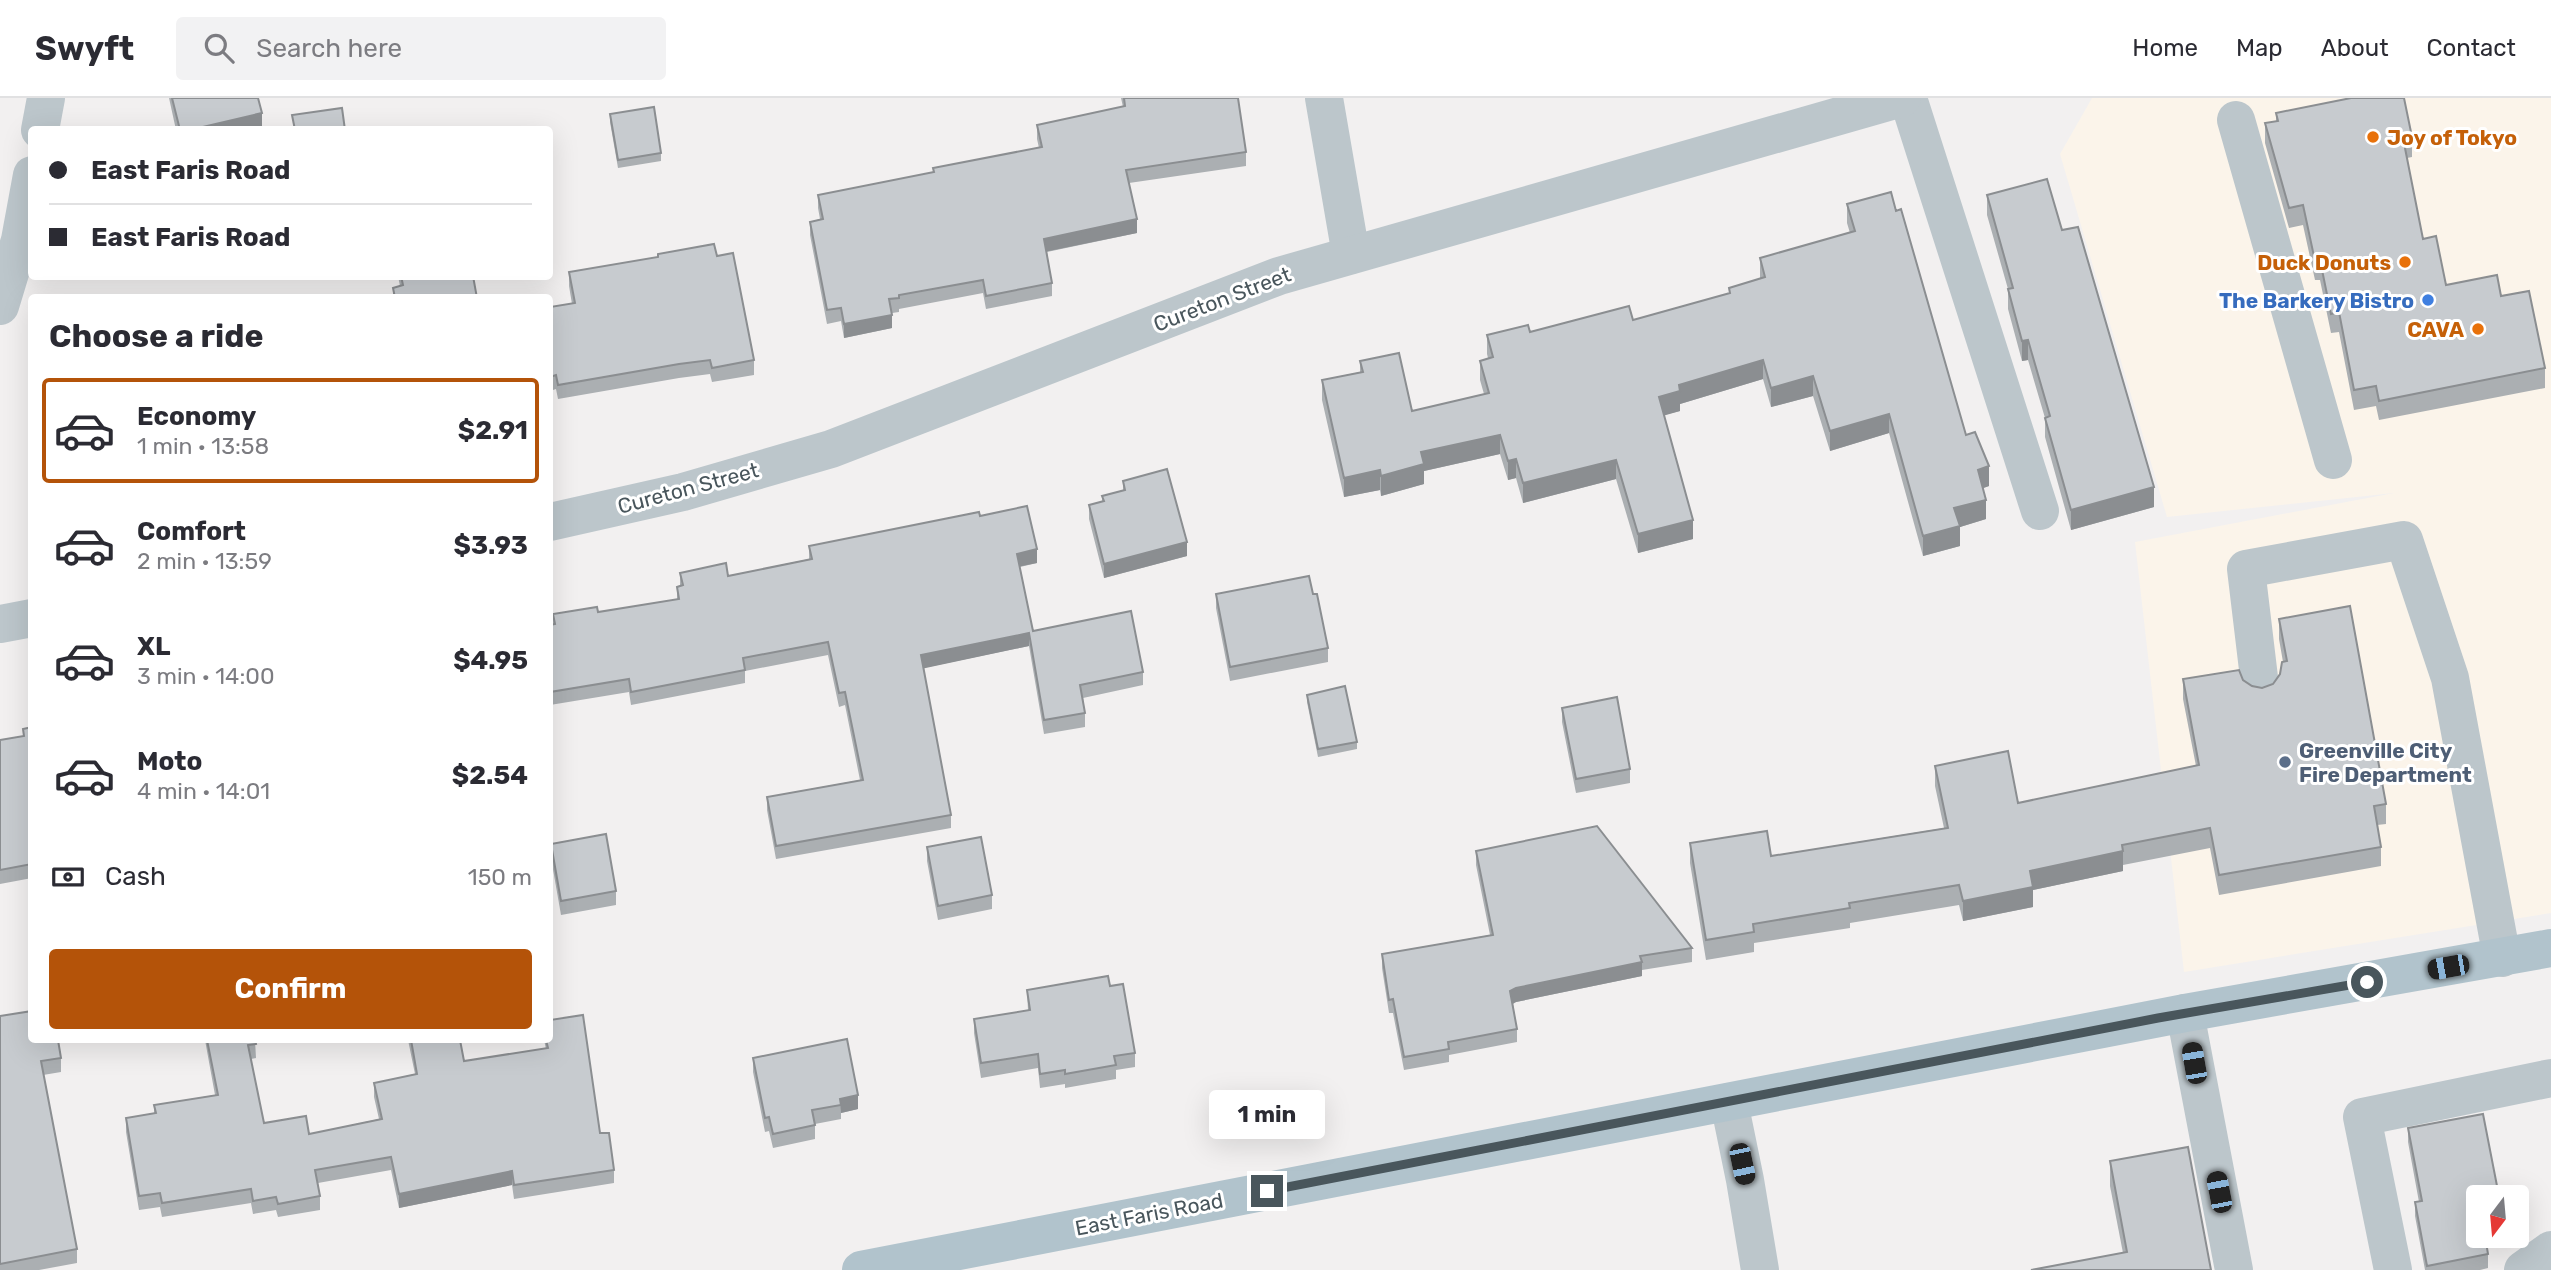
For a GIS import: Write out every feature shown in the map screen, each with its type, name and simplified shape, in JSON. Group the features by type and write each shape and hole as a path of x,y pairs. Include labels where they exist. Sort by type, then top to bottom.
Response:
{"main road":[{"name":"East Faris Road","path":"861,1270 2185,1013 2551,948"}],"street":[{"path":"41,126 46,98"},
{"path":"1324,98 1351,255"},
{"name":"Cureton Street","path":"553,521 683,492 831,449 1279,276 1902,98"},
{"path":"1908,98 2040,511"},
{"path":"2236,120 2333,460"},
{"path":"0,306 20,240 28,197"},
{"path":"2260,686 2246,569 2404,540 2450,678 2502,958"},
{"path":"0,624 28,619"},
{"path":"2185,1013 2234,1270"},
{"path":"2393,1270 2362,1117 2550,1081"},
{"path":"1728,1102 1745,1180 1760,1270"},
{"path":"2522,1270 2551,1250"}],"shaded area":[{"path":"2092,98 2551,98 2551,913 2184,972 2135,542 2394,493 2167,517 2060,154"}],"building":[{"path":"172,98 258,98 262,113 207,126 179,126"},
{"path":"1124,98 1238,98 1246,152 1126,170 1137,219 1044,239 1052,283 986,296 983,280 899,295 899,298 889,299 892,315 844,324 841,308 827,310 810,222 823,219 818,195 934,172 933,168 1042,147 1037,125 1125,106"},
{"path":"2351,98 2404,98 2412,137 2403,138 2423,239 2436,236 2446,285 2497,275 2501,296 2529,291 2545,368 2379,401 2376,386 2354,390 2339,312 2331,314 2320,260 2315,261 2303,205 2289,208 2265,123 2278,121 2276,113"},
{"path":"654,107 661,153 618,160 610,114"},
{"path":"342,108 344,126 294,126 292,115"},
{"path":"2047,179 2062,230 2078,227 2154,487 2071,510 2045,418 2050,416 2028,340 2022,341 2008,289 2013,288 1987,195"},
{"path":"1891,192 1896,211 1901,209 1966,435 1975,432 1989,466 1978,470 1986,500 1954,508 1960,526 1923,536 1889,414 1830,431 1813,376 1771,388 1763,360 1679,385 1680,391 1659,397 1693,520 1638,534 1616,460 1523,483 1516,459 1508,461 1500,435 1421,452 1424,464 1381,476 1380,470 1344,478 1322,380 1363,372 1360,361 1399,353 1412,411 1489,393 1480,361 1493,357 1487,335 1528,325 1530,332 1629,306 1633,320 1730,293 1729,288 1765,277 1760,258 1855,231 1847,204"},
{"path":"714,244 717,256 733,253 754,360 712,368 710,360 558,385 556,375 553,376 553,307 575,303 569,272 658,257 658,254"},
{"path":"402,280 474,280 476,294 394,294 393,288 403,285"},
{"path":"1167,469 1187,542 1104,564 1089,505 1104,501 1102,496 1125,490 1123,481"},
{"path":"1027,506 1037,549 1017,554 1033,631 1131,611 1143,672 1080,685 1085,713 1044,720 1029,633 921,655 951,815 776,846 767,797 863,780 845,692 839,693 828,642 743,658 745,670 631,692 629,679 553,692 553,614 597,607 598,612 679,599 677,587 683,585 680,573 726,563 728,576 812,559 809,546 979,512 980,516"},
{"path":"1309,576 1313,594 1317,594 1328,648 1230,667 1216,594"},
{"path":"2350,606 2386,804 2374,806 2381,847 2219,875 2210,828 2122,845 2123,851 2030,871 2033,887 1963,901 1959,885 1849,903 1850,908 1753,924 1754,932 1706,940 1690,843 1767,831 1771,856 1948,828 1935,766 2008,751 2018,803 2199,765 2183,679 2239,670 2243,680 2252,686 2262,688 2273,684 2280,674 2282,662 2287,661 2279,619"},
{"path":"1345,686 1357,742 1318,749 1307,695"},
{"path":"1617,697 1630,769 1576,779 1562,708"},
{"path":"28,728 28,865 0,870 0,740 24,736 23,729"},
{"path":"1597,826 1692,948 1640,956 1642,962 1516,988 1510,991 1517,1029 1448,1042 1449,1049 1404,1057 1393,999 1389,1000 1382,954 1493,935 1476,851"},
{"path":"606,834 616,891 561,901 553,844"},
{"path":"981,837 992,895 938,906 927,847"},
{"path":"1108,976 1110,986 1123,984 1135,1053 1114,1056 1116,1065 1065,1074 1065,1070 1040,1074 1038,1054 981,1063 974,1019 1030,1010 1027,990"},
{"path":"28,1012 28,1043 58,1043 61,1058 41,1061 77,1249 0,1264 0,1016"},
{"path":"583,1015 600,1133 609,1133 614,1170 514,1185 512,1171 399,1194 391,1157 315,1170 320,1196 278,1204 276,1197 253,1201 251,1189 162,1203 160,1193 139,1196 126,1118 156,1113 154,1105 218,1095 208,1043 256,1043 248,1045 264,1123 306,1116 309,1134 382,1119 374,1083 417,1074 412,1043 461,1043 464,1061 548,1048 547,1043 553,1043 553,1020"},
{"path":"847,1039 858,1095 840,1099 841,1105 812,1110 815,1125 773,1134 769,1117 765,1118 753,1058"},
{"path":"2483,1114 2497,1185 2466,1185 2466,1248 2487,1248 2488,1254 2427,1266 2415,1202 2422,1201 2408,1128"},
{"path":"2188,1147 2211,1270 2031,1270 2127,1252 2110,1161"}],"place":[{"name":"Joy of Tokyo","path":"2373,137"},
{"name":"Duck Donuts","path":"2405,262"},
{"name":"The Barkery Bistro","path":"2428,300"},
{"name":"CAVA","path":"2478,329"},
{"name":"Greenville City Fire Department","path":"2285,762"}],"route":[{"path":"1267,1191 2158,1018 2367,982"}]}
